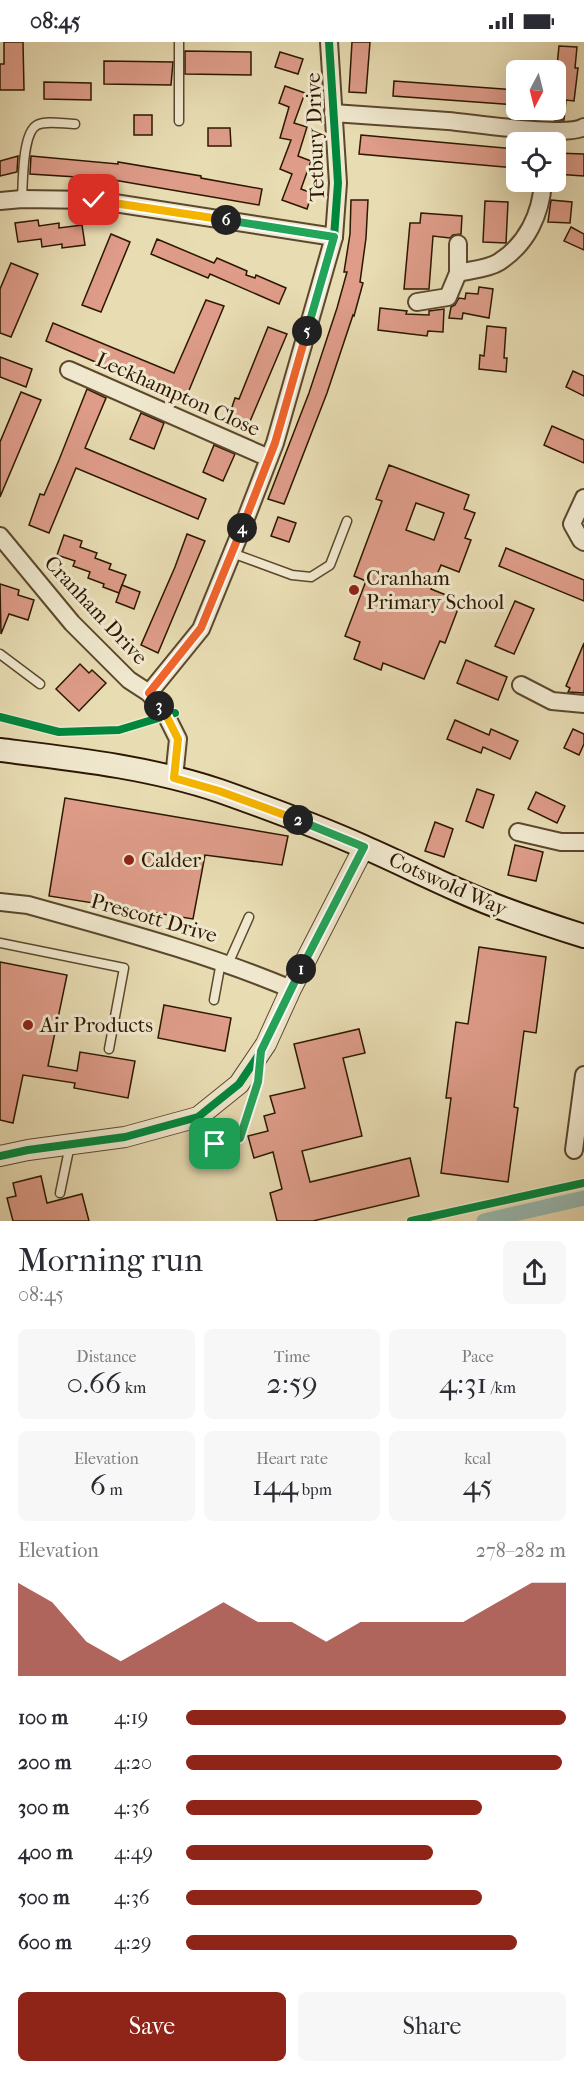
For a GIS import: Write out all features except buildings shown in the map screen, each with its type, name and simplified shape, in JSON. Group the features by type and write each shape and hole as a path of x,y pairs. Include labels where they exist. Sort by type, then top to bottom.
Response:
{"main road":[{"name":"Cotswold Way","path":"0,750 97,763 174,778 219,791 307,823 471,896 522,916 584,936"}],"street":[{"name":"Tetbury Drive","path":"149,693 201,628 232,553 269,458 334,237 338,183 329,42"},
{"path":"333,113 446,121 515,132"},
{"path":"566,133 584,127"},
{"path":"458,273 498,263 524,240 536,218 541,192"},
{"path":"0,201 94,200 334,237"},
{"path":"417,302 447,297 458,273 458,244"},
{"name":"Leckhampton Close","path":"69,370 269,458"},
{"path":"584,498 572,524 584,542"},
{"name":"Cranham Drive","path":"3,545 72,623 129,680 149,693 166,715 178,739 174,778"},
{"path":"521,685 552,702 584,704"},
{"path":"518,832 561,842 584,842"},
{"path":"0,1156 125,1137 198,1117 239,1084 261,1051 364,847"},
{"name":"Prescott Drive","path":"0,902 28,905 191,951 291,989"},
{"path":"574,1150 584,1075"}],"lane":[{"path":"179,42 179,121"},
{"path":"22,199 23,170 31,130 45,123 75,124"},
{"path":"232,553 292,575 311,577 330,565 347,521"},
{"path":"0,654 40,684"},
{"path":"214,999 225,963 249,917"},
{"path":"0,943 124,968 109,1049"},
{"path":"198,1117 215,1144 224,1145 240,1138 258,1082 261,1051"},
{"path":"60,1193 70,1144"}],"waterway":[{"path":"484,1221 584,1198"}],"cycle path":[{"path":"149,693 201,629 241,531 275,443 334,237 338,183 329,42"},
{"path":"0,717 59,732 119,730 175,713"},
{"path":"0,1156 125,1137 198,1117 239,1084 266,1044 291,989 364,847"},
{"path":"411,1221 584,1183"}],"place":[{"name":"Cranham Primary School","path":"354,590"},
{"name":"Calder","path":"129,860"},
{"name":"Air Products","path":"28,1025"}],"route":[{"path":"94,200 334,237 275,443 241,531 201,628 149,693 166,715 178,739 174,778 219,791 307,823 364,847 261,1051 258,1082 240,1138 224,1145 215,1144"}]}
